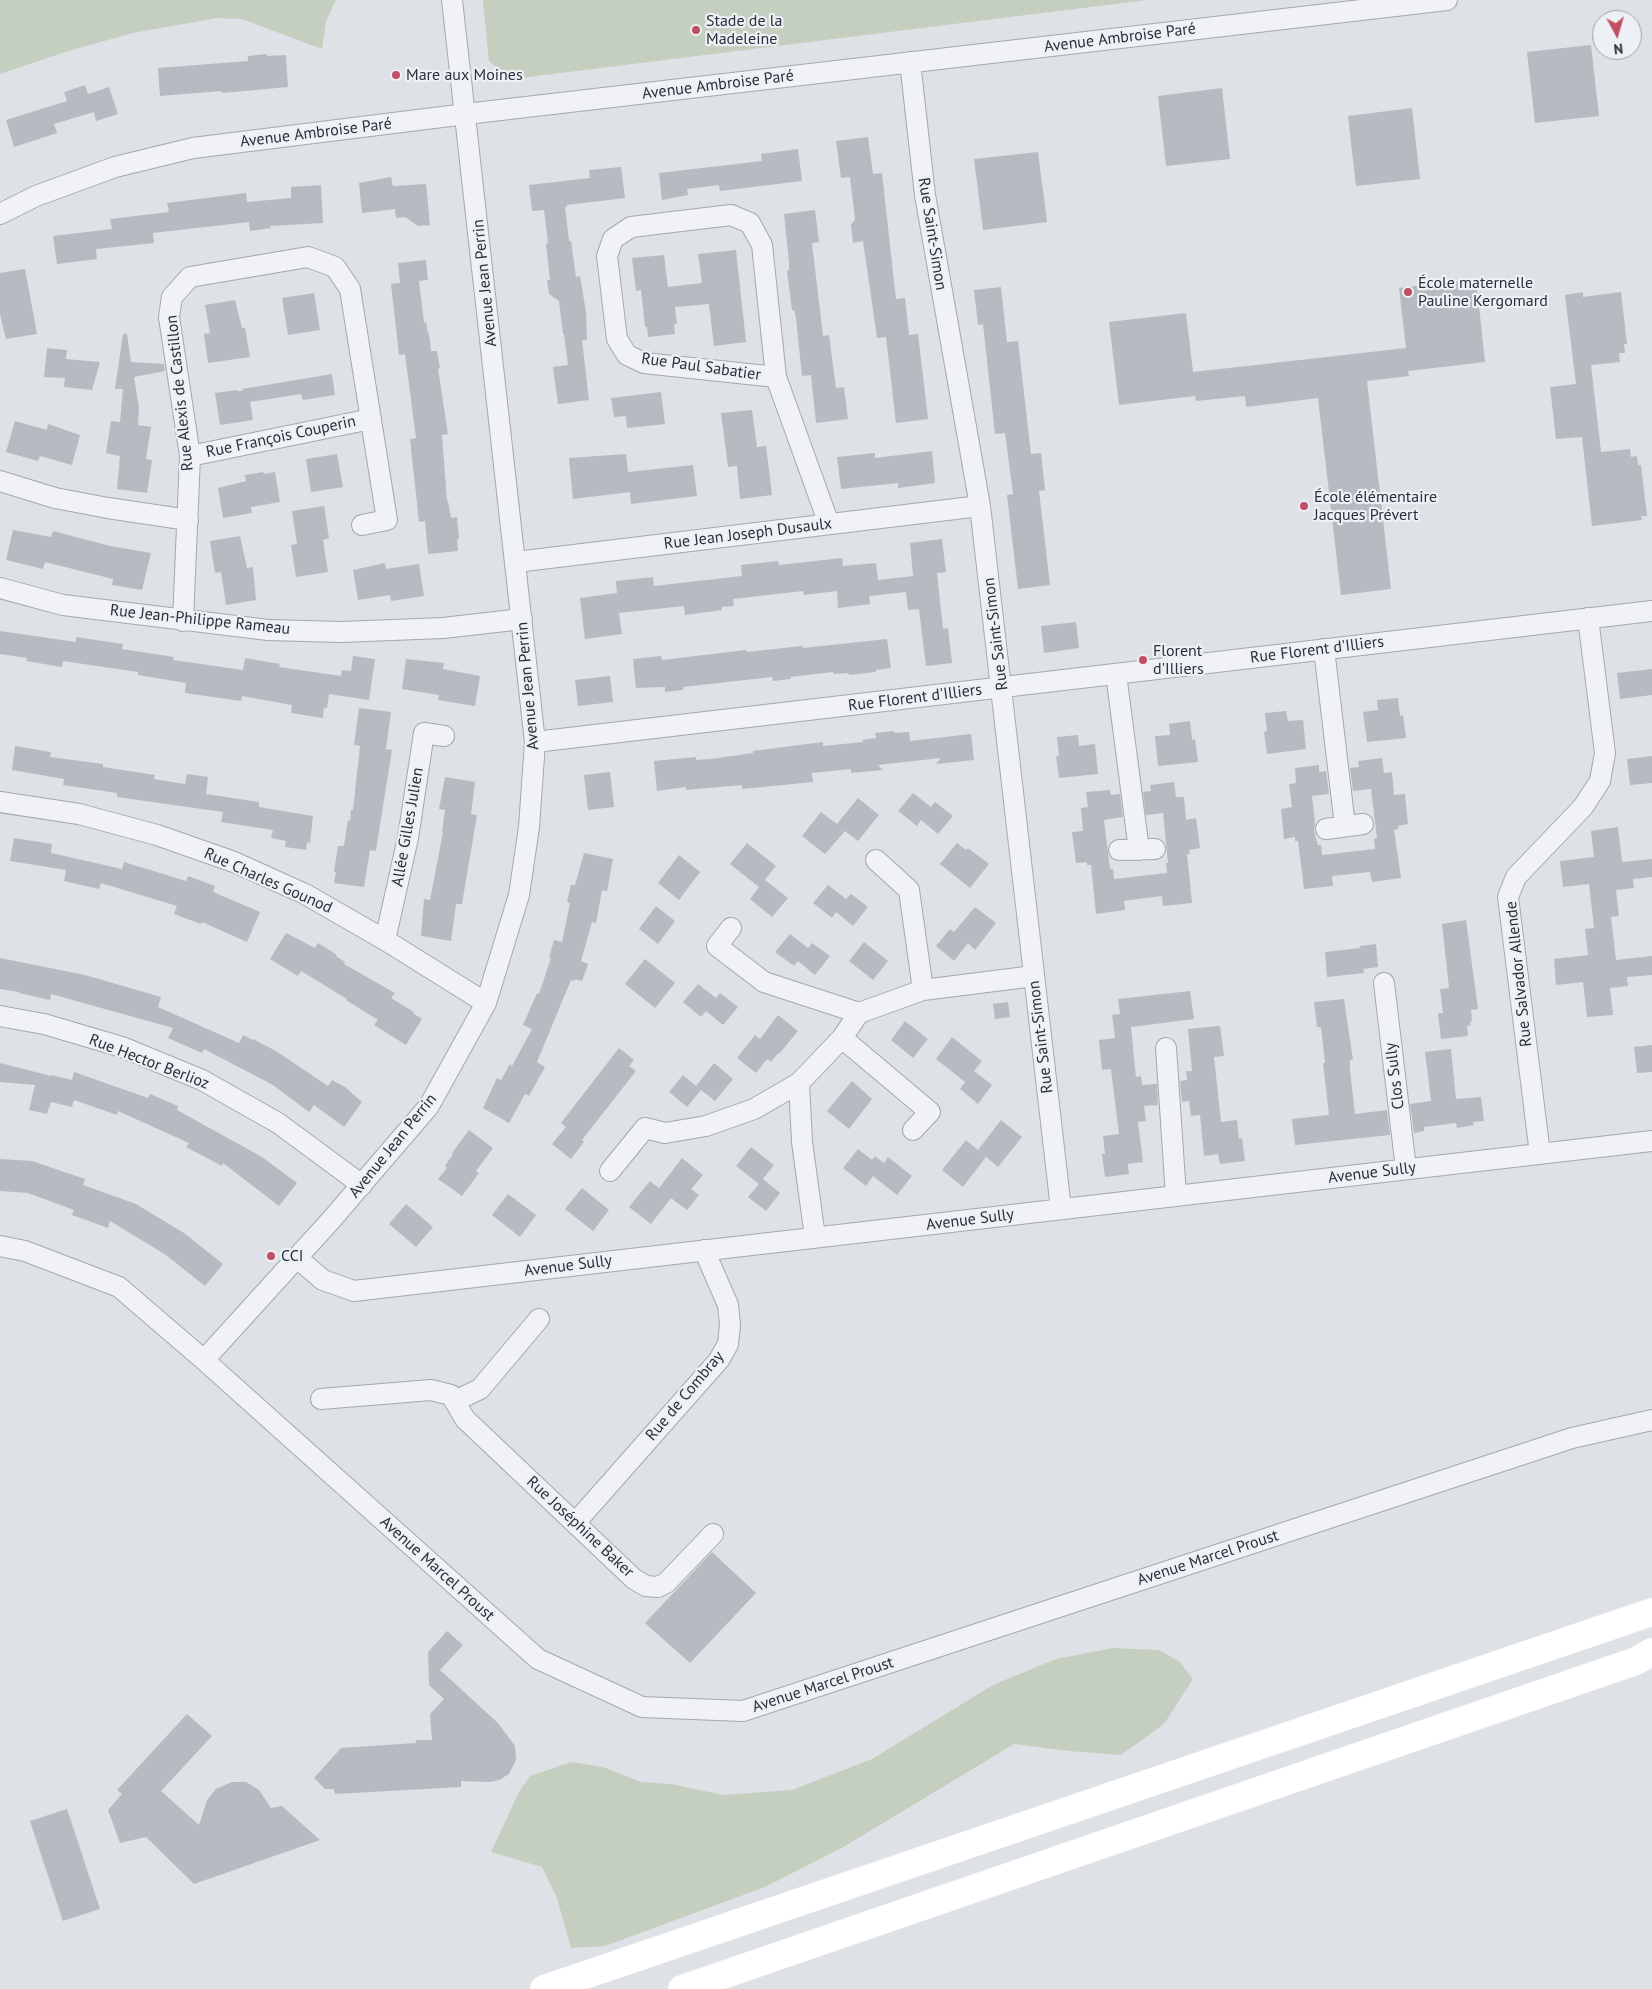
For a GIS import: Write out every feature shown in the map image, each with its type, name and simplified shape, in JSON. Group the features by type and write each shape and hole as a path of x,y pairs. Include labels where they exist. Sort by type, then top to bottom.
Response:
{"main road":[{"path":"544,1989 1652,1612"},
{"path":"682,1989 1627,1664 1652,1652"}],"street":[{"name":"Avenue Jean Perrin","path":"204,1360 362,1185 429,1106 486,1003 519,895 529,827 535,742 452,0"},
{"name":"Avenue Ambroise Paré","path":"0,214 36,196 115,167 193,148 1377,4 1447,0"},
{"name":"Rue Saint-Simon","path":"910,62 925,195 980,506 1061,1209"},
{"name":"Rue Paul Sabatier","path":"776,376 644,362 627,355 617,338 607,256 613,239 631,228 731,214 750,223 762,245 776,376 829,524"},
{"name":"Rue Alexis de Castillon","path":"184,621 190,456 169,316 172,297 190,277 308,257 335,267 350,289 387,520 362,525"},
{"name":"Rue François Couperin","path":"190,456 371,419"},
{"path":"0,482 55,498 188,520"},
{"name":"Rue Jean Joseph Dusaulx","path":"516,562 980,506"},
{"name":"Rue Jean-Philippe Rameau","path":"0,588 63,605 268,630 341,632 443,628 522,619"},
{"name":"Rue Florent d'Illiers","path":"535,742 1652,611"},
{"name":"Rue Salvador Allende","path":"1540,1154 1508,897 1516,877 1583,807 1600,781 1604,753 1588,618"},
{"path":"1324,649 1345,826"},
{"path":"1116,674 1138,850"},
{"name":"Allée Gilles Julien","path":"385,940 408,838 424,733 444,736"},
{"name":"Rue Charles Gounod","path":"0,802 79,814 157,835 234,862 305,894 385,940 486,1003"},
{"path":"876,860 909,890 923,990"},
{"path":"731,928 716,946 764,982 859,1013"},
{"path":"610,1171 645,1128 665,1133 706,1126 754,1109 799,1083 842,1038 859,1013 923,990 1034,976"},
{"name":"Clos Sully","path":"1384,983 1406,1169"},
{"name":"Rue Hector Berlioz","path":"0,1016 44,1024 122,1047 202,1080 278,1123 362,1185"},
{"path":"842,1038 930,1112 914,1130"},
{"path":"1166,1048 1176,1196"},
{"path":"799,1083 802,1142 815,1237"},
{"name":"Avenue Sully","path":"297,1258 323,1280 354,1290 1652,1141"},
{"name":"Avenue Marcel Proust","path":"0,1246 25,1251 119,1287 204,1360 538,1659 642,1707 743,1711 1572,1438 1651,1421"},
{"name":"Rue de Combray","path":"576,1522 719,1360 728,1344 730,1325 728,1305 704,1250"},
{"path":"321,1399 431,1390 451,1395 455,1401 480,1389 538,1319"},
{"name":"Rue Joséphine Baker","path":"455,1401 465,1419 576,1522 634,1579 646,1586 658,1587 666,1583 714,1534"}],"green space":[{"path":"0,0 336,0 326,21 322,49 242,19 217,18 133,33 65,52 0,74"},
{"name":"Stade de la Madeleine","path":"483,0 1147,0 512,79 489,61"},
{"path":"1113,1648 1159,1650 1180,1662 1193,1679 1164,1724 1121,1755 1014,1744 845,1846 765,1887 605,1946 571,1948 557,1898 542,1867 491,1852 519,1792 530,1776 571,1762 603,1767 641,1782 671,1784 723,1795 792,1790 872,1759 993,1685 1056,1659"}],"building":[{"path":"1591,45 1599,116 1535,123 1527,52"},
{"path":"267,54 267,56 286,55 288,87 160,96 158,68 248,61 248,56"},
{"path":"85,85 88,94 109,87 118,114 96,121 94,112 54,124 57,133 14,147 6,120 67,101 64,92"},
{"path":"1222,88 1230,159 1166,166 1158,96"},
{"path":"1412,108 1420,179 1356,186 1348,116"},
{"path":"868,137 873,174 882,173 896,299 905,298 909,335 918,334 928,419 896,423 886,337 877,338 863,241 853,243 851,225 855,219 850,177 841,178 836,141"},
{"path":"798,149 802,181 720,191 719,185 687,189 688,195 662,200 659,173 762,161 761,154"},
{"path":"1038,152 1047,222 983,230 974,159"},
{"path":"621,167 625,198 567,205 565,207 576,277 580,276 586,312 587,340 582,340 589,400 558,404 553,367 568,365 564,334 559,301 549,294 547,280 550,280 546,244 548,243 544,210 532,211 529,185 590,178 589,170"},
{"path":"391,177 393,186 426,184 430,225 418,226 405,217 396,218 395,209 362,213 359,183"},
{"path":"321,185 323,223 270,226 271,228 250,231 249,222 153,233 154,243 96,249 97,259 57,264 53,236 112,229 110,219 169,212 167,203 246,193 247,202 291,198 291,187"},
{"path":"815,210 819,242 812,243 823,336 829,335 836,388 844,387 848,419 816,423 811,375 802,376 796,318 794,310 792,310 787,271 789,270 789,262 784,214"},
{"path":"736,250 746,342 714,346 709,304 675,307 677,324 674,324 675,334 648,337 641,290 636,291 632,258 664,255 668,287 702,283 698,254"},
{"path":"426,260 428,280 419,281 424,323 426,322 429,333 431,351 437,351 440,368 438,369 448,434 442,435 447,501 451,518 457,517 459,539 457,539 458,551 428,554 425,521 419,522 410,439 416,438 405,354 399,355 391,284 400,283 398,263"},
{"path":"25,269 37,334 6,339 0,314 0,273"},
{"path":"1476,279 1485,362 1408,371 1409,376 1367,381 1391,589 1341,595 1318,398 1246,407 1245,396 1196,401 1195,396 1119,405 1109,322 1186,313 1193,372 1406,348 1399,288"},
{"path":"1001,287 1007,342 1018,341 1031,454 1041,453 1045,490 1039,491 1050,585 1018,589 1007,495 1013,494 1005,433 995,434 983,324 978,325 974,290"},
{"path":"1583,292 1583,297 1621,292 1627,344 1624,344 1625,353 1619,353 1620,362 1591,365 1601,452 1630,449 1631,457 1637,456 1638,465 1641,465 1647,516 1641,516 1642,520 1592,526 1582,437 1556,439 1550,387 1576,384 1565,295"},
{"path":"314,293 320,330 288,335 282,298"},
{"path":"235,300 242,328 245,328 250,357 208,363 204,334 210,333 205,305"},
{"path":"123,334 127,334 131,362 164,364 165,371 134,377 139,408 138,425 151,427 146,459 152,460 147,493 117,489 120,456 106,453 111,421 120,422 123,389 115,389"},
{"path":"47,348 67,350 66,359 100,362 92,390 64,387 65,378 44,377"},
{"path":"332,374 335,395 303,400 301,394 250,402 253,420 220,425 215,393 243,391 242,389"},
{"path":"661,392 665,424 627,428 626,416 614,417 611,398"},
{"path":"752,410 757,447 766,446 772,495 740,499 737,466 728,467 721,413"},
{"path":"15,421 47,430 48,424 80,435 72,465 40,456 38,461 6,452"},
{"path":"932,451 935,483 898,488 898,483 841,489 837,457 875,453 875,458"},
{"path":"337,454 343,487 311,492 306,459"},
{"path":"626,454 628,472 693,465 697,496 631,504 630,492 573,499 569,458"},
{"path":"263,472 264,474 275,472 280,502 251,507 252,513 223,518 218,488 246,481 245,475"},
{"path":"324,506 329,538 323,540 328,572 296,577 291,545 297,544 292,511"},
{"path":"13,530 51,537 53,531 110,546 151,553 142,590 112,585 113,579 45,562 43,569 6,560"},
{"path":"240,536 247,568 253,567 256,600 226,605 221,572 215,573 210,541"},
{"path":"942,539 946,572 937,573 943,629 948,628 952,663 926,666 919,609 908,610 906,592 869,596 870,604 838,608 837,591 804,595 803,591 733,599 734,606 722,607 722,610 685,615 684,606 619,613 622,634 585,639 580,598 617,593 616,581 653,577 654,586 742,576 741,565 778,561 779,565 842,558 843,566 876,563 878,580 913,576 910,543"},
{"path":"385,563 386,569 419,564 424,596 391,601 390,595 358,600 353,570"},
{"path":"1076,622 1079,648 1044,653 1041,626"},
{"path":"0,631 76,642 76,637 123,644 122,649 174,657 173,660 243,670 245,658 280,664 279,667 341,676 342,670 351,671 353,656 375,659 369,700 329,694 323,718 291,713 292,705 242,696 241,701 185,693 186,683 138,675 138,672 63,661 62,667 26,661 27,658 0,654"},
{"path":"887,639 891,668 876,670 876,672 849,675 848,673 834,674 833,672 773,681 772,677 683,687 683,690 665,692 665,687 636,688 633,659 661,656 662,660 746,650 747,652 802,646 803,648"},
{"path":"406,659 444,663 443,669 480,676 475,706 438,700 439,695 402,689"},
{"path":"1652,669 1652,695 1620,699 1617,673"},
{"path":"610,676 613,702 578,706 575,680"},
{"path":"1398,698 1400,716 1403,715 1406,738 1367,742 1363,712 1378,710 1377,700"},
{"path":"359,708 391,712 386,749 392,750 376,851 370,850 364,887 334,883 338,846 344,846 348,820 350,821 351,810 353,810 360,746 354,745"},
{"path":"1286,711 1288,721 1303,720 1306,749 1267,754 1264,732 1267,731 1265,713"},
{"path":"1190,721 1192,740 1195,739 1198,762 1158,766 1155,736 1170,735 1169,724"},
{"path":"894,731 894,733 909,732 910,741 971,734 974,760 936,764 941,758 878,765 883,770 851,773 851,769 812,773 813,782 742,789 742,785 686,790 686,787 657,791 654,761 696,757 696,760 711,759 753,753 753,751 823,742 823,746 863,742 862,740 876,738 875,733"},
{"path":"1078,735 1079,746 1095,744 1098,774 1059,778 1056,756 1059,756 1057,737"},
{"path":"15,746 51,752 50,757 103,764 103,767 155,775 154,779 185,784 187,774 208,777 206,794 259,802 259,807 313,816 310,843 307,842 306,850 285,847 286,841 271,838 273,830 221,822 223,812 117,797 117,793 63,785 64,779 12,770"},
{"path":"1652,756 1652,783 1630,785 1627,759"},
{"path":"1382,758 1384,773 1392,772 1394,795 1405,794 1408,824 1398,826 1398,829 1394,830 1401,878 1372,882 1370,872 1332,876 1333,886 1304,889 1298,841 1295,841 1295,837 1284,839 1281,809 1292,807 1289,784 1296,783 1295,768 1319,765 1319,772 1326,771 1329,794 1312,796 1314,831 1318,845 1321,845 1322,855 1375,849 1374,839 1377,838 1371,789 1353,791 1350,768 1359,767 1358,761"},
{"path":"610,772 614,807 588,810 584,775"},
{"path":"445,777 475,782 471,814 477,815 462,904 456,904 451,941 421,936 424,899 430,900 443,832 445,810 439,809"},
{"path":"1174,782 1176,797 1184,797 1186,820 1196,818 1200,848 1189,850 1190,854 1187,854 1192,903 1163,906 1162,896 1124,901 1125,910 1096,914 1091,865 1087,865 1087,862 1076,863 1072,832 1083,831 1081,808 1088,807 1086,792 1110,790 1111,795 1120,794 1123,817 1104,820 1110,869 1113,869 1114,879 1167,873 1166,863 1168,863 1163,813 1146,815 1143,792 1151,791 1150,785"},
{"path":"913,793 931,807 935,802 953,816 938,834 921,820 917,826 898,811"},
{"path":"858,798 879,815 858,841 845,831 825,854 802,836 821,812 837,824"},
{"path":"1618,827 1622,862 1652,859 1652,877 1633,879 1634,888 1616,890 1619,916 1611,917 1616,960 1652,956 1652,975 1627,977 1628,986 1610,988 1613,1015 1587,1017 1583,982 1556,985 1554,959 1588,955 1585,929 1594,928 1589,884 1563,887 1560,861 1594,857 1591,831"},
{"path":"14,838 52,844 51,853 122,869 124,862 186,881 188,876 215,886 213,892 260,912 247,942 202,922 201,924 174,914 177,906 101,883 99,889 64,881 66,870 10,861"},
{"path":"747,843 776,866 763,882 765,880 788,898 772,917 750,899 759,887 730,864"},
{"path":"957,843 966,850 968,848 989,864 970,888 940,864"},
{"path":"584,853 613,859 607,891 602,890 596,923 592,922 581,961 588,964 582,981 571,980 537,1062 545,1067 529,1096 525,1094 509,1123 483,1108 497,1078 501,1080 510,1064 512,1066 532,1029 523,1025 537,993 539,994 551,958 549,958 554,940 562,942 570,903 567,902 571,885 575,885"},
{"path":"679,855 700,872 679,900 658,883"},
{"path":"828,885 846,899 851,894 868,907 853,926 836,912 832,918 813,903"},
{"path":"656,906 675,921 658,944 639,929"},
{"path":"975,907 996,923 975,950 968,943 954,961 936,946 950,929 954,932"},
{"path":"1466,920 1478,1009 1471,1010 1472,1021 1470,1021 1471,1025 1467,1026 1468,1036 1441,1039 1438,1013 1443,1013 1440,989 1449,988 1442,924"},
{"path":"286,933 315,948 318,943 337,955 345,962 344,964 395,993 391,998 422,1019 406,1045 374,1025 378,1020 347,999 301,971 298,976 270,959"},
{"path":"790,934 808,948 812,943 830,956 815,975 798,961 794,966 775,952"},
{"path":"864,942 888,961 873,980 849,961"},
{"path":"1376,944 1378,967 1363,969 1364,973 1327,977 1325,952"},
{"path":"0,958 85,975 161,997 158,1007 239,1043 243,1035 253,1039 276,1051 328,1086 332,1080 345,1087 362,1102 344,1127 314,1105 309,1112 273,1085 204,1049 202,1053 168,1038 173,1028 51,994 50,1000 0,989"},
{"path":"645,959 675,983 655,1008 625,984"},
{"path":"698,984 716,998 720,993 738,1007 723,1025 706,1011 701,1017 683,1002"},
{"path":"1190,991 1194,1019 1131,1027 1136,1077 1141,1076 1142,1085 1157,1084 1158,1105 1144,1106 1146,1121 1138,1122 1143,1162 1128,1164 1129,1174 1105,1177 1102,1154 1105,1154 1103,1136 1119,1134 1111,1069 1102,1070 1099,1040 1115,1038 1112,1015 1120,1014 1118,999"},
{"path":"1344,999 1353,1060 1350,1060 1350,1070 1355,1114 1387,1110 1390,1135 1295,1145 1292,1119 1329,1115 1321,1027 1317,1027 1314,1002"},
{"path":"1008,1002 1010,1017 995,1019 993,1004"},
{"path":"778,1015 798,1031 771,1062 767,1059 756,1073 737,1058 755,1035 760,1039"},
{"path":"905,1021 928,1039 913,1058 891,1040"},
{"path":"1220,1026 1224,1056 1214,1057 1221,1122 1237,1120 1239,1139 1242,1138 1245,1161 1220,1164 1218,1154 1204,1156 1200,1115 1191,1116 1189,1101 1182,1102 1180,1081 1187,1080 1186,1071 1192,1071 1188,1029"},
{"path":"952,1037 982,1061 974,1071 992,1085 978,1104 960,1089 965,1082 936,1059"},
{"path":"1652,1045 1652,1072 1637,1073 1634,1047"},
{"path":"619,1048 634,1060 629,1066 636,1071 582,1140 584,1142 571,1159 552,1144 566,1127 561,1123"},
{"path":"1451,1049 1456,1099 1481,1097 1484,1121 1473,1122 1474,1125 1457,1128 1456,1123 1424,1127 1424,1131 1414,1133 1410,1104 1431,1101 1425,1052"},
{"path":"0,1063 72,1080 74,1072 148,1098 150,1094 178,1106 177,1110 262,1157 297,1183 279,1206 223,1163 222,1166 186,1147 189,1143 118,1111 117,1115 74,1100 72,1107 51,1102 47,1114 29,1110 35,1085 0,1082"},
{"path":"714,1063 733,1079 715,1101 696,1086"},
{"path":"683,1075 701,1090 687,1107 669,1092"},
{"path":"852,1081 872,1099 849,1129 827,1111"},
{"path":"1001,1120 1022,1137 998,1167 978,1150"},
{"path":"469,1130 493,1148 476,1171 479,1173 462,1196 438,1179 447,1168 445,1166 452,1153"},
{"path":"966,1140 986,1157 963,1187 942,1170"},
{"path":"751,1147 774,1165 759,1184 736,1166"},
{"path":"858,1149 872,1160 875,1156 884,1163 888,1157 912,1176 897,1195 873,1176 866,1186 843,1168"},
{"path":"682,1158 703,1175 691,1189 699,1195 687,1210 671,1198 651,1224 629,1207 650,1181 659,1188"},
{"path":"0,1159 32,1161 85,1179 83,1185 136,1204 184,1233 223,1264 205,1286 166,1255 110,1221 108,1228 72,1215 74,1210 28,1193 0,1191"},
{"path":"763,1179 780,1193 766,1211 748,1197"},
{"path":"582,1188 609,1210 593,1231 565,1209"},
{"path":"508,1194 536,1215 520,1237 492,1215"},
{"path":"406,1204 433,1227 416,1247 389,1224"},
{"path":"712,1552 756,1593 690,1663 645,1623"},
{"path":"447,1631 463,1645 440,1670 498,1723 515,1746 516,1760 509,1774 499,1780 490,1782 461,1781 461,1787 335,1794 334,1789 325,1789 314,1778 341,1748 416,1743 416,1740 432,1740 430,1714 444,1699 429,1685 428,1652"},
{"path":"187,1714 212,1736 161,1791 199,1825 207,1800 216,1789 232,1782 246,1782 259,1790 271,1808 282,1806 320,1840 194,1884 146,1837 120,1843 108,1810 122,1794 117,1790"},
{"path":"67,1809 100,1909 63,1921 30,1821"}],"place":[{"name":"Stade de la Madeleine","path":"696,30"},
{"name":"Mare aux Moines","path":"396,75"},
{"name":"École maternelle Pauline Kergomard","path":"1408,292"},
{"name":"École élémentaire Jacques Prévert","path":"1304,506"},
{"name":"Florent d'Illiers","path":"1143,660"},
{"name":"CCI","path":"271,1256"}]}
